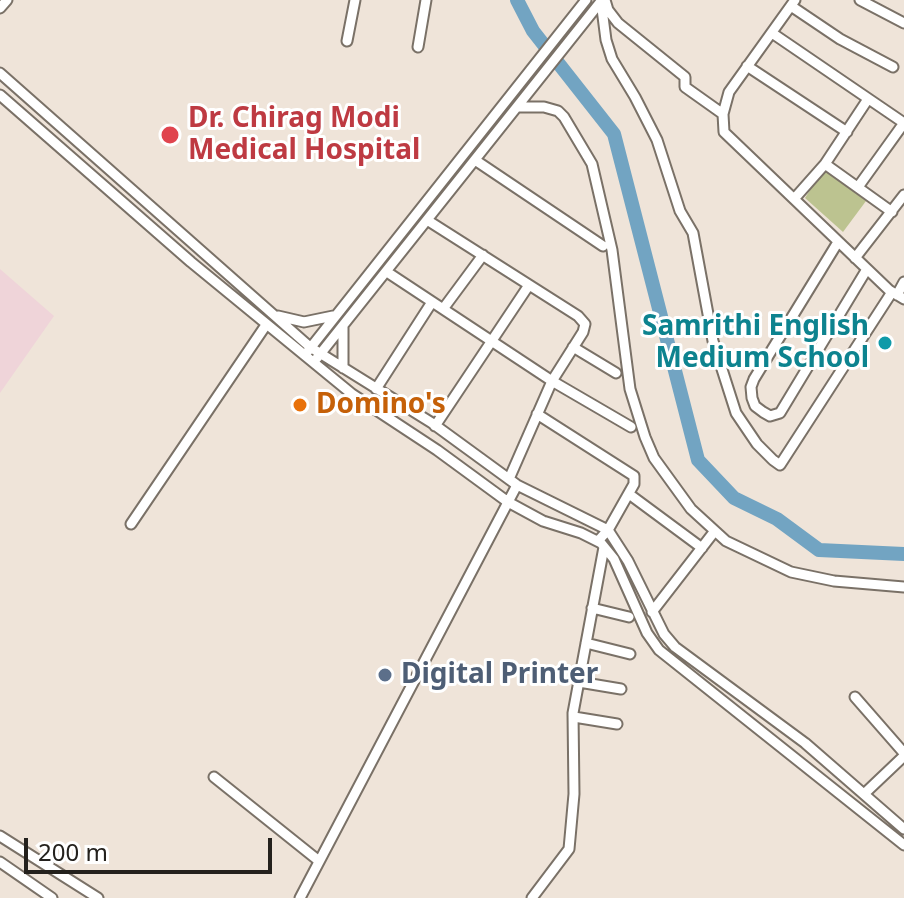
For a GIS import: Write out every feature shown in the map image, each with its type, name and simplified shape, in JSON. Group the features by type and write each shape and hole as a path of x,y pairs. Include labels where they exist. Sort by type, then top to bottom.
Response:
{"street":[{"path":"0,8 7,0"},
{"path":"347,41 355,0"},
{"path":"418,47 426,0"},
{"path":"303,357 586,0"},
{"path":"860,0 904,23"},
{"path":"313,364 601,3"},
{"path":"601,3 618,23 685,77 685,87 723,114"},
{"path":"601,3 612,59 657,140 680,211 693,233 713,341 736,413 757,444 780,465 904,282"},
{"path":"893,67 840,39 793,3 729,92 723,114 724,132 898,295"},
{"path":"772,33 904,123 858,187"},
{"path":"747,66 847,132"},
{"path":"0,73 310,347 435,426 513,482 608,530 628,561 664,634 675,647 805,743 904,829"},
{"path":"0,95 303,357 352,394 508,502 543,521 581,533 601,544 614,559 654,645 904,845"},
{"path":"794,199 825,164 868,99"},
{"path":"517,107 544,107 558,111 587,152 596,177 612,250 630,389 645,437 667,478 691,509 714,532 744,552 807,577 904,587"},
{"path":"475,160 603,246"},
{"path":"825,164 892,212"},
{"path":"855,258 904,195"},
{"path":"300,898 508,502 537,414 552,381 585,328 583,319 427,220"},
{"path":"838,242 754,379 751,387 755,406 770,416 780,413 867,269"},
{"path":"443,309 483,255"},
{"path":"387,272 552,381 631,427"},
{"path":"435,426 529,285"},
{"path":"376,389 432,302"},
{"path":"275,315 311,322 336,315"},
{"path":"131,524 266,325"},
{"path":"343,326 343,368"},
{"path":"573,347 616,373"},
{"path":"532,898 569,849 574,794 574,717 601,544 634,484 630,473 537,414"},
{"path":"629,494 702,548"},
{"path":"652,612 714,532"},
{"path":"592,608 629,617"},
{"path":"586,643 630,654"},
{"path":"579,682 621,689"},
{"path":"855,697 904,754 864,794"},
{"path":"574,717 617,724"},
{"path":"214,777 319,861"},
{"path":"0,836 98,898"},
{"path":"0,862 52,898"},
{"path":"27,898 37,888"}],"shaded area":[{"path":"0,269 54,316 0,393"}],"green space":[{"path":"823,169 866,201 843,232 805,198"}],"waterway":[{"path":"517,0 533,31 614,134 698,460 734,498 777,519 819,550 904,554"}],"place":[{"name":"Dr. Chirag Modi Medical Hospital","path":"170,135"},
{"name":"Samrithi English Medium School","path":"885,343"},
{"name":"Domino's","path":"300,405"},
{"name":"Digital Printer","path":"385,675"}]}
